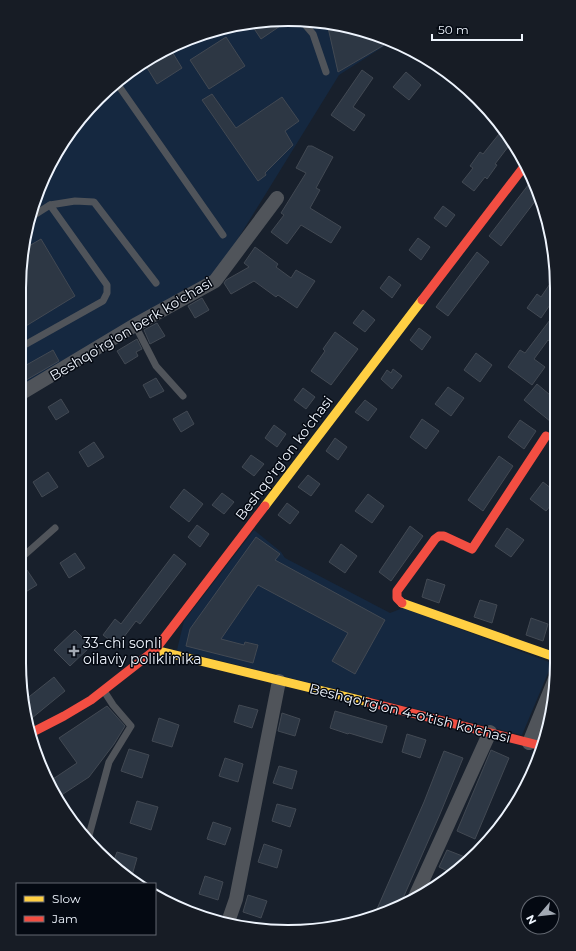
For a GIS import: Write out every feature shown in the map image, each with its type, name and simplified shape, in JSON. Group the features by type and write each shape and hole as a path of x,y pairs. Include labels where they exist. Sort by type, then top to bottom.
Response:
{"street":[{"name":"Beshqo'rg'on ko'chasi","path":"35,731 64,716 90,700 155,650 522,170"},
{"name":"Beshqo'rg'on berk ko'chasi","path":"26,390 135,325 215,281 277,198"},
{"path":"546,436 472,550 444,536 439,536 435,539 397,591 397,598 402,603 550,655"},
{"name":"Beshqo'rg'on 4-o'tish ko'chasi","path":"155,650 536,744"},
{"path":"229,918 236,899 279,681"},
{"path":"536,744 545,712"},
{"path":"420,890 490,732"}],"lane":[{"path":"307,27 313,34 326,72"},
{"path":"120,87 223,235"},
{"path":"37,213 50,205 75,201 94,202 156,283"},
{"path":"26,344 103,301 107,293 107,285 50,205"},
{"path":"135,325 156,366 183,396"},
{"path":"26,554 55,528"},
{"path":"89,834 109,762 131,726 113,705 104,689"}],"shaded area":[{"path":"288,26 322,28 356,35 386,45 339,75 215,276 26,385 26,288 28,254 35,220 53,172 70,142 91,115 115,91 142,70 172,53 220,35 254,28"},
{"path":"254,530 281,552 285,558 390,613 403,608 549,662 550,669 522,735 177,650 184,621"}],"building":[{"path":"279,27 261,39 254,28"},
{"path":"328,29 356,35 385,45 338,72"},
{"path":"226,37 245,66 209,89 190,60"},
{"path":"173,53 182,68 157,84 147,67"},
{"path":"362,70 373,78 353,107 365,115 354,131 331,115"},
{"path":"406,72 421,85 409,100 393,87"},
{"path":"212,94 236,128 282,97 299,121 285,131 293,145 265,173 266,175 258,181 202,100"},
{"path":"499,134 509,146 495,164 497,165 487,179 485,177 474,191 462,182 473,168 470,166 480,152 483,154"},
{"path":"308,146 312,146 333,157 316,188 320,190 310,208 341,227 331,243 301,225 287,244 271,232 284,215 281,213 306,173 296,168"},
{"path":"528,185 535,201 501,246 489,236"},
{"path":"443,206 455,215 446,227 434,218"},
{"path":"418,238 430,247 421,260 409,250"},
{"path":"41,239 75,296 26,326 26,288 29,246"},
{"path":"255,247 278,264 276,267 291,278 296,270 315,281 297,308 278,295 276,297 254,281 231,294 224,283 226,280 249,267 244,263"},
{"path":"477,252 489,262 448,316 436,307"},
{"path":"389,276 401,285 392,298 380,288"},
{"path":"550,284 550,305 541,318 527,308 537,294 541,297"},
{"path":"202,298 209,310 195,318 188,306"},
{"path":"363,310 375,320 365,332 353,323"},
{"path":"550,320 550,342 548,340 534,359 545,367 532,385 508,367 520,350 525,353"},
{"path":"157,323 165,336 150,344 144,330"},
{"path":"419,328 431,337 422,350 410,340"},
{"path":"335,332 358,349 331,385 311,371 325,351 323,349"},
{"path":"137,339 142,349 136,352 138,356 125,364 117,351"},
{"path":"53,350 59,361 26,380 26,365"},
{"path":"476,353 492,365 480,382 464,370"},
{"path":"393,369 402,376 392,389 381,379 387,370 391,373"},
{"path":"156,378 164,391 150,398 143,385"},
{"path":"537,384 550,395 550,421 524,400"},
{"path":"448,387 464,398 451,416 435,404"},
{"path":"303,388 315,397 306,409 294,400"},
{"path":"61,399 69,412 56,420 48,407"},
{"path":"365,400 377,409 368,421 355,412"},
{"path":"187,411 194,424 181,432 173,419"},
{"path":"422,419 439,431 426,449 410,437"},
{"path":"520,420 536,431 524,449 508,437"},
{"path":"274,425 286,434 277,447 265,438"},
{"path":"335,438 347,447 338,460 326,451"},
{"path":"94,442 104,457 88,467 79,452"},
{"path":"251,455 264,464 254,476 242,467"},
{"path":"499,456 513,466 483,511 468,500"},
{"path":"48,472 58,487 42,497 33,482"},
{"path":"308,475 320,484 311,496 298,487"},
{"path":"543,482 550,487 550,506 546,511 530,499"},
{"path":"184,489 203,504 189,522 170,507"},
{"path":"222,493 234,502 224,514 212,505"},
{"path":"368,494 384,506 372,523 355,511"},
{"path":"287,503 299,512 290,524 278,515"},
{"path":"197,525 209,534 200,547 188,537"},
{"path":"410,526 423,536 391,581 379,572"},
{"path":"507,528 524,540 511,557 495,546"},
{"path":"256,537 280,554 275,560 385,620 355,674 332,661 348,633 258,585 221,639 244,645 245,642 258,645 253,663 186,646 190,629"},
{"path":"341,544 357,556 345,573 329,562"},
{"path":"75,553 85,568 69,578 60,563"},
{"path":"174,554 186,564 140,624 136,621 117,646 103,635 115,619 121,624"},
{"path":"26,571 37,585 26,592"},
{"path":"427,579 445,585 439,603 422,597"},
{"path":"480,600 497,605 492,623 474,617"},
{"path":"531,618 548,624 543,641 526,635"},
{"path":"75,630 91,646 70,666 54,650"},
{"path":"54,677 65,691 32,718 28,698"},
{"path":"239,705 258,710 252,728 234,722"},
{"path":"107,706 125,726 114,744 89,777 62,795 53,779 77,763 59,738"},
{"path":"335,711 387,726 382,743 330,728"},
{"path":"282,713 300,719 295,736 278,731"},
{"path":"159,718 179,725 172,747 152,741"},
{"path":"407,734 426,740 420,758 402,752"},
{"path":"129,749 149,755 142,778 121,771"},
{"path":"491,750 509,758 475,839 457,831"},
{"path":"444,751 463,758 403,898 377,909 424,802"},
{"path":"225,758 243,764 238,782 219,776"},
{"path":"279,766 297,771 292,789 273,783"},
{"path":"137,801 158,807 151,830 130,823"},
{"path":"277,804 296,809 290,827 272,821"},
{"path":"213,822 231,828 225,845 207,839"},
{"path":"264,844 282,850 277,868 258,862"},
{"path":"447,850 464,857 447,871 439,867"},
{"path":"117,852 137,858 133,874 115,860"},
{"path":"205,876 223,882 218,900 199,894"},
{"path":"248,895 267,901 261,918 243,912"}],"traffic: slow":[{"path":"265,506 422,300"},
{"path":"402,603 550,655"},
{"path":"155,650 368,702"}],"traffic: jam":[{"path":"422,300 522,170"},
{"path":"402,603 397,598 397,591 435,539 439,536 444,536 472,549 546,436"},
{"path":"35,731 91,700 155,650 265,506"},
{"path":"368,702 537,745"}],"place":[{"name":"33-chi sonli oilaviy poliklinika","path":"74,651"}]}
